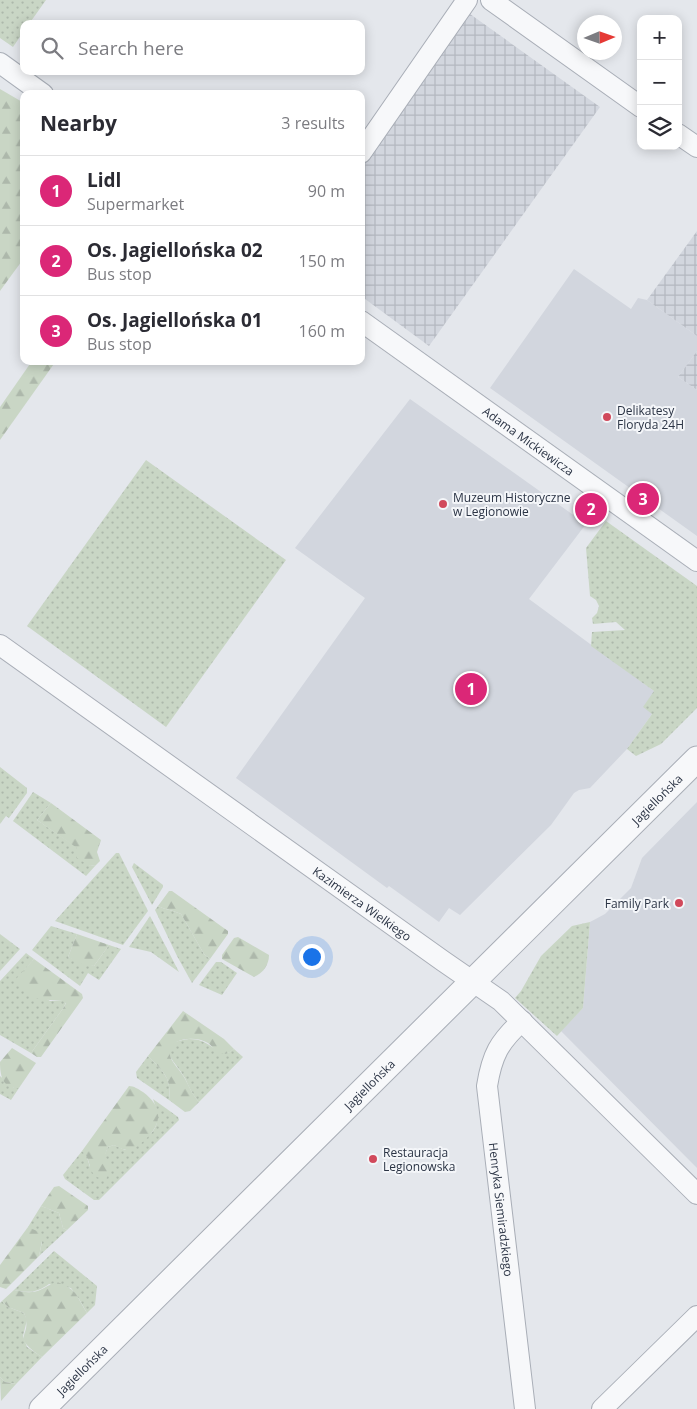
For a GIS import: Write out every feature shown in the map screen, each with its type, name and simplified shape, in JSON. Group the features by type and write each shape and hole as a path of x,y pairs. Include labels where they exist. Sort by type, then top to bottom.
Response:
{"street":[{"path":"365,147 467,0"},
{"path":"491,0 638,105"},
{"path":"0,63 37,90"},
{"path":"682,137 697,147"},
{"name":"Adama Mickiewicza","path":"365,324 697,561"},
{"name":"Kazimierza Wielkiego","path":"0,645 501,1001 697,1194"},
{"name":"Jagiellońska","path":"42,1409 697,759"},
{"name":"Henryka Siemiradzkiego","path":"522,1021 506,1036 499,1047 490,1070 487,1086 525,1409"},
{"path":"602,1409 697,1316"}],"shaded area":[{"path":"470,14 600,107 429,346 365,299 365,160"},
{"path":"697,231 697,336 647,300"},
{"path":"574,269 631,309 638,298 647,300 697,336 697,351 678,377 697,390 697,536 490,388"},
{"path":"697,351 697,390 678,377"},
{"path":"410,399 586,524 529,599 654,691 652,714 627,749 590,788 574,793 551,825 460,915 449,908 439,922 389,886 387,888 236,778 365,598 295,548"},
{"name":"Family Park","path":"697,802 697,1168 561,1031 583,1008 590,922 605,914 631,888 642,858"}],"green space":[{"path":"0,0 46,0 32,20 20,20 20,37 13,47 0,38"},
{"path":"0,89 20,101 20,264 0,291"},
{"path":"29,365 53,365 0,440 0,407"},
{"path":"146,460 286,560 166,727 27,626"},
{"path":"606,521 697,586 697,708 661,744 636,756 627,749 652,714 643,707 654,691 591,646 592,632 625,630 616,622 593,624 592,618 597,613 599,606 596,600 590,596 586,548"},
{"path":"0,767 27,788 27,793 9,818 6,816 0,824"},
{"path":"33,792 51,803 37,820 78,848 90,866 96,865 86,876 13,821"},
{"path":"51,803 101,840 97,852 100,861 96,865 90,866 77,858 77,848 37,820"},
{"path":"116,853 119,853 148,911 123,945 55,921"},
{"path":"134,863 163,885 152,905 132,867"},
{"path":"169,891 172,891 228,931 228,934 210,959 204,954 181,914 158,906"},
{"path":"158,906 181,914 204,954 210,959 192,983 155,910"},
{"path":"150,916 179,972 151,952 129,947"},
{"path":"590,922 583,1008 557,1036 515,998 541,956 572,926"},
{"path":"51,926 77,934 68,957 94,966 109,945 121,949 99,980 88,973 80,986 32,950"},
{"path":"0,934 20,949 0,971"},
{"path":"77,934 109,945 94,966 82,964 68,957"},
{"path":"238,937 269,955 265,968 254,977 222,959 222,955 234,938"},
{"path":"26,953 34,959 17,979 50,1001 63,1000 66,1002 31,1053 0,1035 0,981"},
{"path":"34,959 82,994 83,998 41,1057 31,1053 66,1003 62,1000 35,998 25,992 16,979"},
{"path":"216,962 221,962 237,973 222,995 199,985"},
{"path":"183,1011 224,1039 234,1049 224,1054 208,1043 198,1039 181,1040 172,1045 169,1049 170,1057 199,1102 190,1111 185,1112 169,1100 168,1080 148,1056"},
{"path":"189,1039 201,1041 222,1052 228,1053 234,1049 243,1057 199,1102 169,1054 168,1049 178,1041"},
{"path":"12,1048 36,1063 19,1088 13,1088 6,1084 1,1072 0,1062"},
{"path":"148,1056 168,1080 169,1100 137,1078 136,1072"},
{"path":"0,1076 14,1088 19,1088 11,1100 0,1094"},
{"path":"129,1086 143,1092 150,1098 157,1109 158,1121 151,1134 135,1147 128,1150 114,1145 108,1147 105,1155 111,1169 106,1179 99,1178 92,1172 88,1159 82,1151"},
{"path":"153,1099 178,1117 179,1120 99,1200 94,1200 65,1179 63,1175 82,1151 86,1154 90,1167 105,1154 108,1147 114,1145 125,1150 148,1136 156,1126 157,1119"},
{"path":"59,1186 88,1206 88,1210 67,1230 63,1228 59,1213 41,1206 54,1187"},
{"path":"41,1206 59,1213 63,1228 67,1230 39,1256 42,1242 28,1227"},
{"path":"28,1227 43,1236 39,1256 6,1289 0,1287 0,1265"},
{"path":"54,1251 97,1286 95,1305 87,1313 71,1288 49,1284 32,1292 14,1290"},
{"path":"57,1282 73,1291 87,1313 42,1357 32,1350 24,1340 26,1321 24,1313 8,1307 2,1301 14,1290 35,1292"},
{"path":"2,1301 8,1307 24,1313 27,1320 23,1336 27,1347 42,1357 16,1384 5,1382 0,1377 0,1303"},
{"path":"0,1377 5,1382 16,1384 1,1401"}],"place":[{"name":"Delikatesy Floryda 24H","path":"607,417"},
{"name":"Os. Jagiellońska 01","path":"643,499"},
{"name":"Muzeum Historyczne w Legionowie","path":"443,504"},
{"name":"Os. Jagiellońska 02","path":"591,509"},
{"name":"Lidl","path":"471,689"},
{"name":"Family Park","path":"679,903"},
{"name":"Restauracja Legionowska","path":"373,1159"}]}
